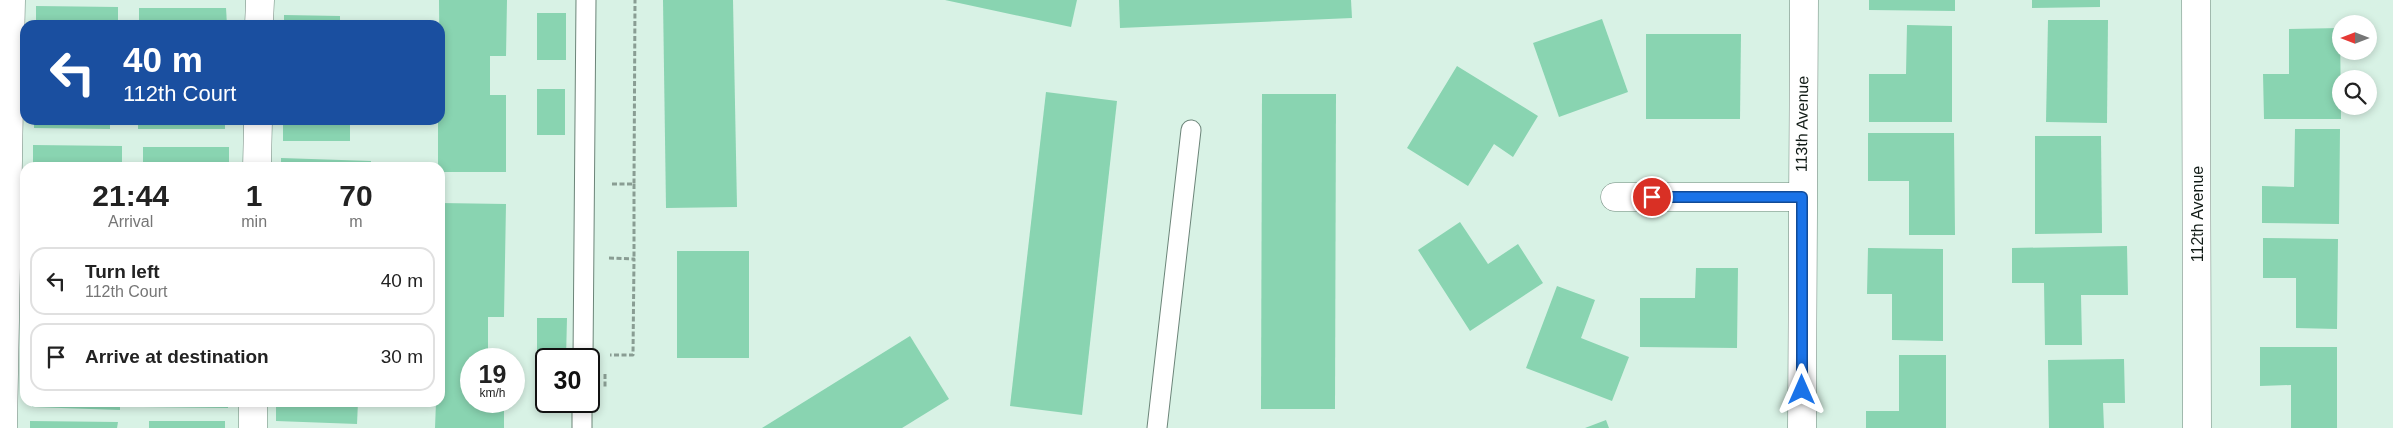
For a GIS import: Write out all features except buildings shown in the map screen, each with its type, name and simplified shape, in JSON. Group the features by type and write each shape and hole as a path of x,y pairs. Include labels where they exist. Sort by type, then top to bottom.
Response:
{"street":[{"path":"3,428 11,0"},
{"path":"259,20 260,0"},
{"name":"113th Avenue","path":"1802,428 1804,0"},
{"name":"112th Avenue","path":"2196,0 2197,428"},
{"path":"257,162 258,125"},
{"path":"1615,197 1802,197"},
{"path":"253,407 253,428"}],"lane":[{"path":"582,348 586,0"},
{"path":"1157,428 1191,130"},
{"path":"582,413 582,428"}],"path":[{"path":"605,355 633,355 635,0"},
{"path":"604,184 634,184"},
{"path":"605,258 634,259"},
{"path":"605,364 605,392"}],"route":[{"path":"1652,197 1802,197 1802,390"}]}
